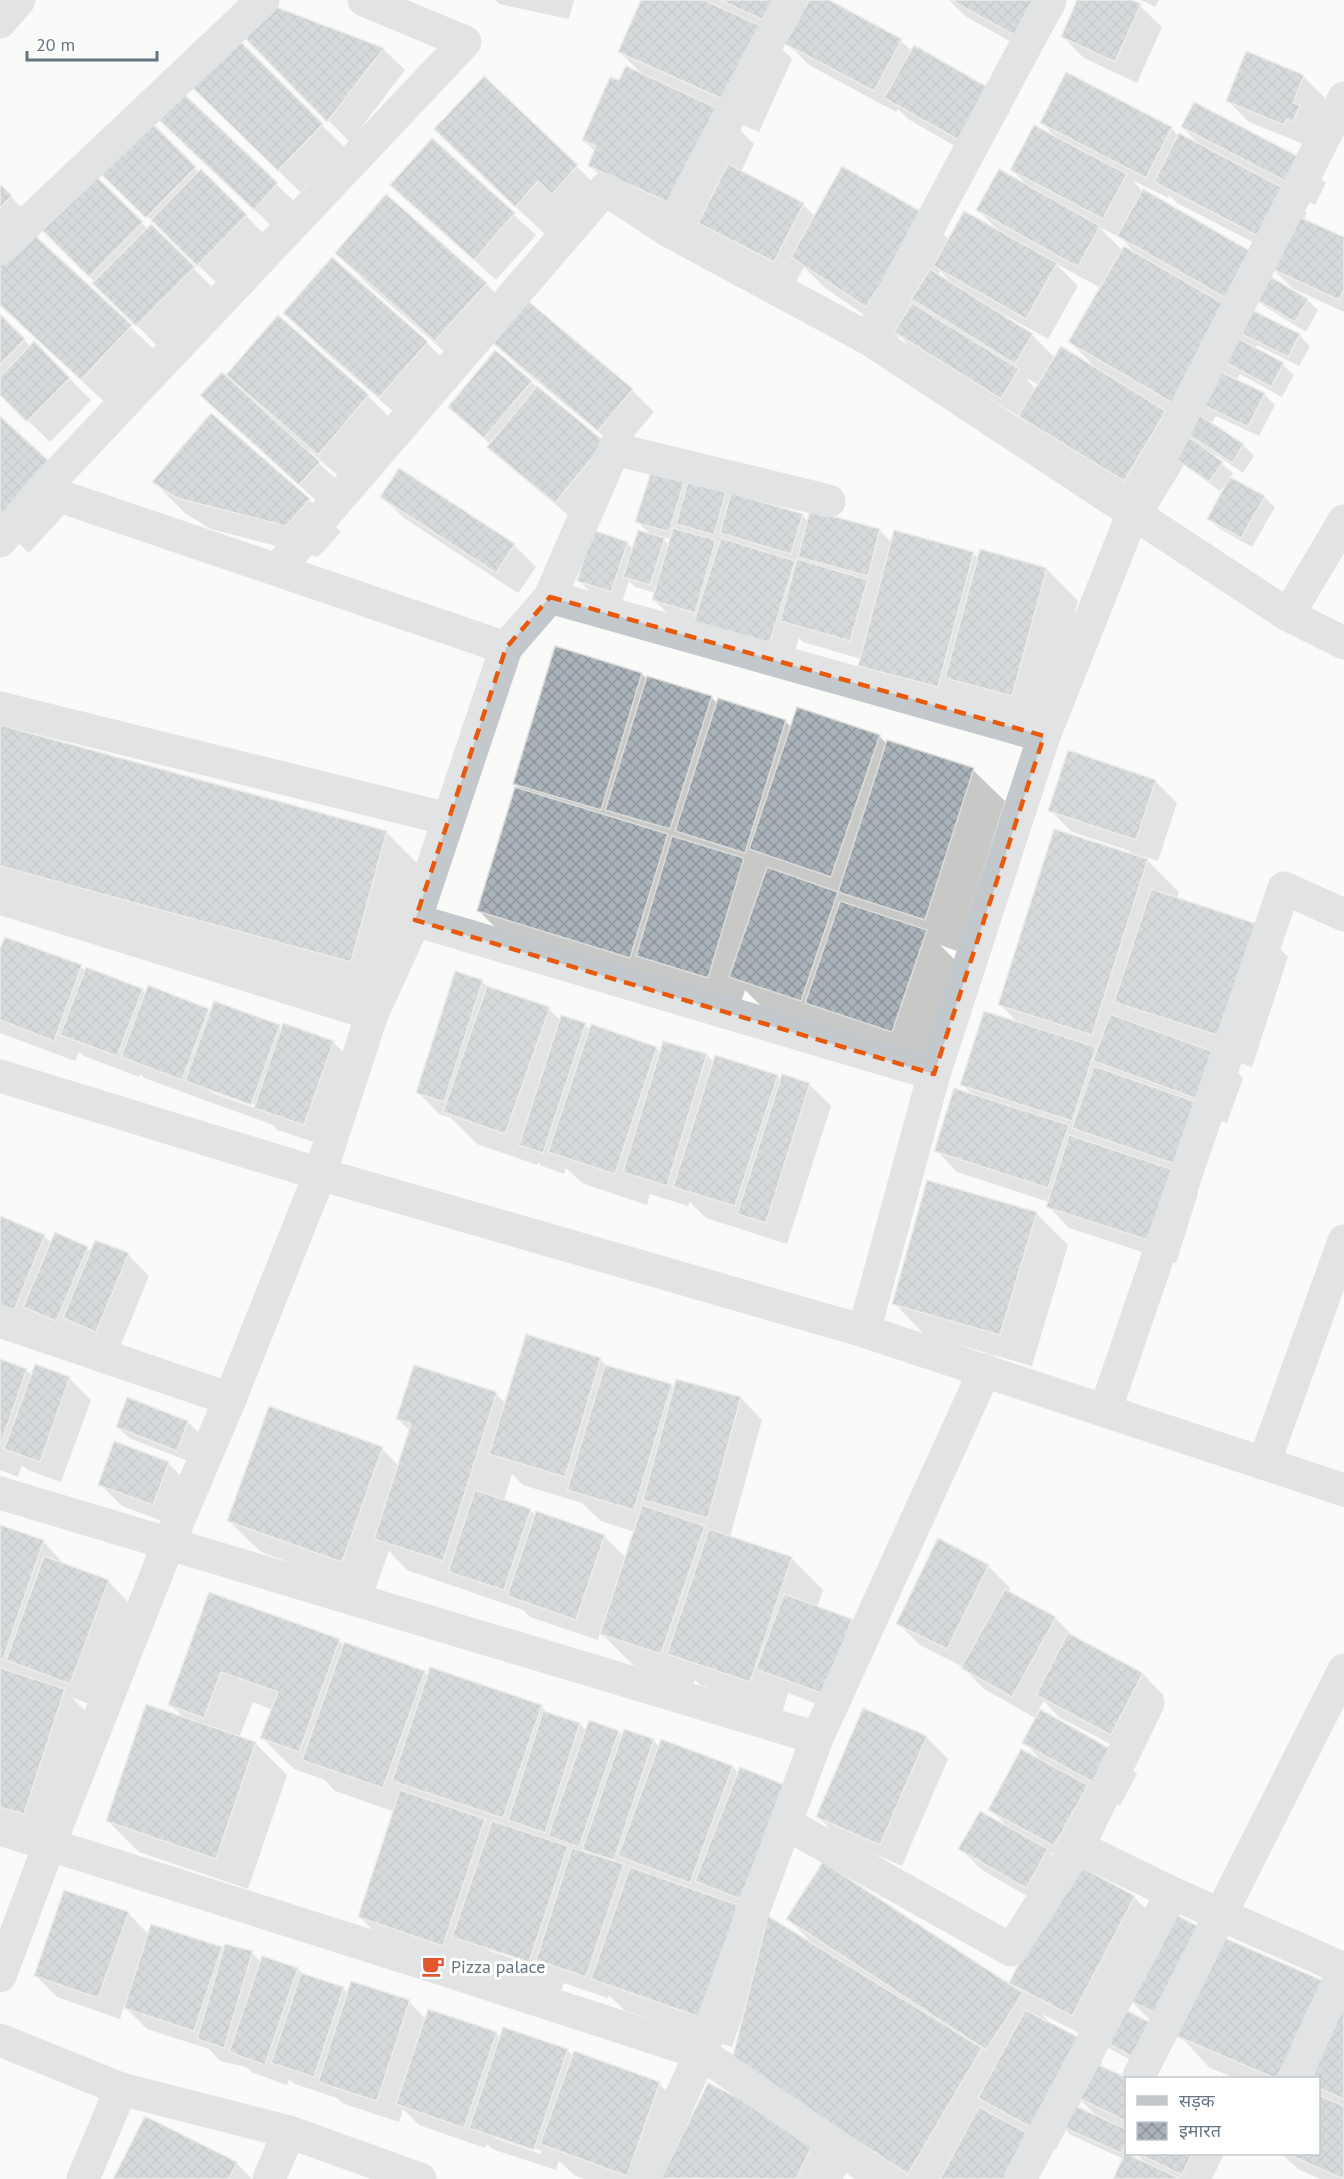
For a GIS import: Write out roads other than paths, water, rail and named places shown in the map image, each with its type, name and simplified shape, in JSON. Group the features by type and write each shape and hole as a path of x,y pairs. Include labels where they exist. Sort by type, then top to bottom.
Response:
{"street":[{"path":"0,22 19,0"},
{"path":"0,249 263,0"},
{"path":"0,541 42,490 465,42 364,0"},
{"path":"669,231 790,0"},
{"path":"869,339 1050,0"},
{"path":"864,1331 934,1074 1044,736 1133,513 1344,98"},
{"path":"278,570 605,189 669,231 869,339 1288,615 1344,643"},
{"path":"0,1976 168,1545 230,1399 320,1174 372,1014 415,920 506,648 550,597 614,449 829,501"},
{"path":"42,490 506,648"},
{"path":"1288,615 1344,521"},
{"path":"550,597 1044,736"},
{"path":"0,708 448,819"},
{"path":"1105,1411 1284,888 1344,915"},
{"path":"0,898 372,1014"},
{"path":"415,920 934,1074"},
{"path":"0,1076 320,1174 864,1331 1344,1490"},
{"path":"1264,1463 1344,1241"},
{"path":"0,1321 230,1399"},
{"path":"643,2179 701,2054 817,1738 985,1370"},
{"path":"0,1493 817,1738"},
{"path":"1139,2076 1344,1670"},
{"path":"785,1823 1011,1950 1078,1847 1148,1703"},
{"path":"0,1829 50,1843 701,2054 848,2168 884,2179"},
{"path":"1078,1847 1172,1893 1344,1969 1295,2077"},
{"path":"1020,2179 1172,1893"},
{"path":"0,2040 121,2089 289,2132 420,2179"},
{"path":"83,2179 121,2089"},
{"path":"269,2179 289,2132"}],"place":[{"name":"Pizza palace","path":"433,1966"}]}
